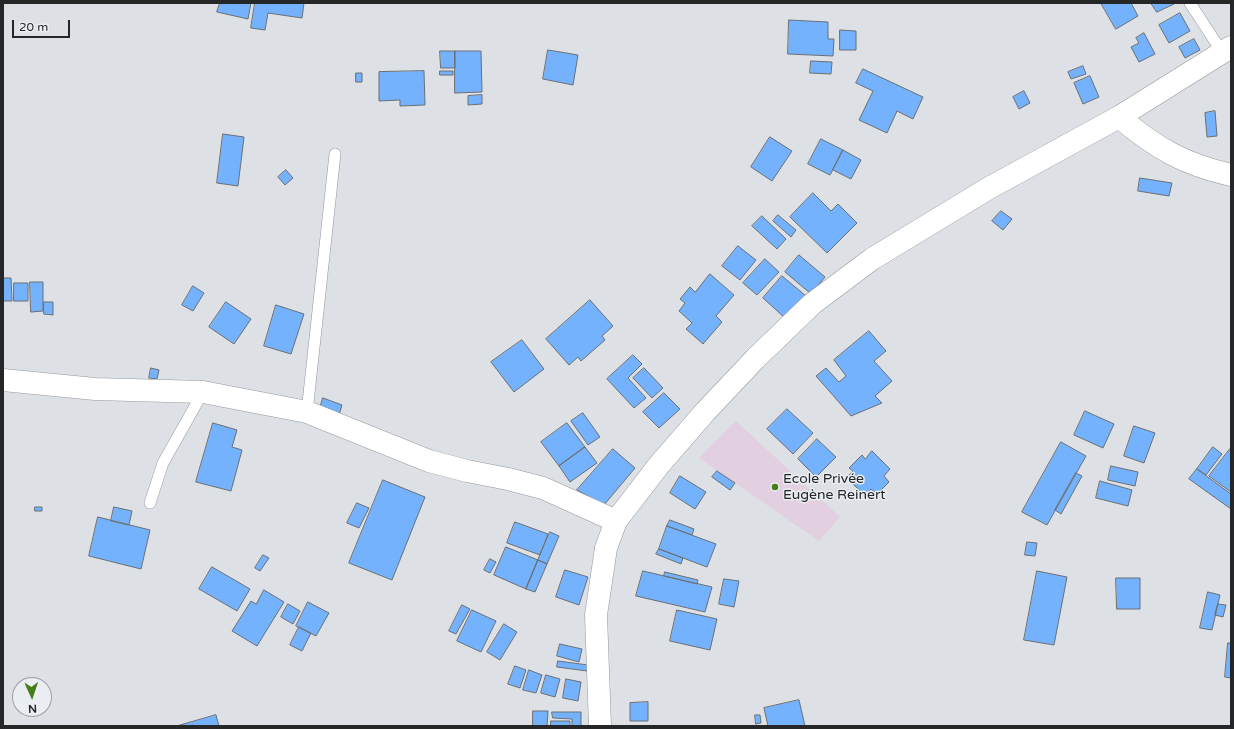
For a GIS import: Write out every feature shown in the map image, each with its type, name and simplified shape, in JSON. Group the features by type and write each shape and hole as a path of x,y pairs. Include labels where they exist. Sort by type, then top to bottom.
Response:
{"street":[{"path":"600,726 596,615 606,548 616,521 659,465 705,412 755,359 812,304 872,259 919,229 1002,180 1119,117 1227,50"},
{"path":"1119,117 1159,149 1202,168 1231,175"},
{"path":"3,380 95,389 202,392 307,412 429,461 466,471 508,478 543,488 616,521"}],"lane":[{"path":"1190,3 1227,50"},
{"path":"307,412 335,154"},
{"path":"150,503 163,463 202,392"}],"shaded area":[{"name":"Ecole Privée Eugène Reinert","path":"736,421 840,517 819,541 699,458"}],"building":[{"path":"220,3 251,3 248,19 217,12"},
{"path":"255,3 304,3 302,18 268,13 265,30 251,28"},
{"path":"1101,3 1131,3 1138,16 1116,29"},
{"path":"1151,3 1173,3 1174,4 1157,12"},
{"path":"1180,13 1190,31 1169,43 1159,25"},
{"path":"789,20 828,22 828,39 834,39 833,56 788,54"},
{"path":"840,30 856,31 856,50 840,50"},
{"path":"1144,33 1155,54 1139,62 1131,47 1139,43 1136,38"},
{"path":"1194,39 1200,50 1185,58 1179,47"},
{"path":"548,50 578,55 573,85 543,79"},
{"path":"440,51 455,51 455,68 441,68"},
{"path":"455,51 481,51 482,92 455,93"},
{"path":"811,61 832,62 831,74 810,73"},
{"path":"1083,66 1086,74 1071,79 1068,72"},
{"path":"863,69 923,97 913,119 897,111 887,133 859,120 873,91 856,83"},
{"path":"424,71 425,105 400,106 400,100 379,101 379,72"},
{"path":"440,71 453,71 453,75 440,75"},
{"path":"356,73 362,73 362,82 356,82"},
{"path":"1090,76 1099,97 1083,104 1074,83"},
{"path":"1024,91 1030,103 1019,109 1013,97"},
{"path":"482,95 482,104 468,105 468,96"},
{"path":"1215,111 1217,136 1207,137 1205,113"},
{"path":"223,134 244,137 238,186 217,183"},
{"path":"770,137 792,151 772,181 751,167"},
{"path":"821,139 843,150 830,175 808,164"},
{"path":"843,150 861,160 851,179 833,170"},
{"path":"286,170 293,178 285,185 278,177"},
{"path":"1140,178 1172,183 1169,196 1138,191"},
{"path":"813,193 831,211 838,204 857,223 827,253 790,217"},
{"path":"1001,211 1012,219 1003,230 992,221"},
{"path":"778,215 796,230 791,237 773,221"},
{"path":"762,216 786,239 777,249 752,226"},
{"path":"738,246 756,260 740,280 722,266"},
{"path":"799,255 825,277 811,294 785,272"},
{"path":"765,259 779,272 757,295 743,283"},
{"path":"710,274 734,295 716,316 722,322 703,344 686,329 692,323 679,311 685,303 680,299 690,287 695,292"},
{"path":"782,276 806,296 786,319 763,298"},
{"path":"3,278 11,278 12,301 3,301"},
{"path":"30,282 43,282 43,311 31,312"},
{"path":"14,283 28,283 28,301 14,301"},
{"path":"193,286 204,293 193,311 182,305"},
{"path":"590,300 613,326 602,336 605,340 581,361 578,357 569,365 546,339"},
{"path":"44,302 53,302 53,315 44,314"},
{"path":"226,302 251,319 234,344 209,327"},
{"path":"276,305 304,314 291,354 264,346"},
{"path":"869,331 886,351 874,361 892,381 875,396 882,403 851,416 816,376 826,368 839,382 846,376 834,360"},
{"path":"522,340 544,369 514,392 491,362"},
{"path":"633,355 642,364 628,378 646,398 634,408 607,379"},
{"path":"151,368 159,370 157,379 149,378"},
{"path":"644,368 663,388 652,398 633,378"},
{"path":"664,393 680,409 659,428 643,412"},
{"path":"323,398 342,405 339,415 320,408"},
{"path":"787,409 813,433 793,454 767,429"},
{"path":"1085,411 1114,424 1103,448 1074,435"},
{"path":"583,413 600,437 588,445 571,421"},
{"path":"213,423 237,430 232,447 242,450 231,491 196,482"},
{"path":"567,423 585,447 559,466 541,442"},
{"path":"1134,426 1155,433 1144,463 1124,456"},
{"path":"817,439 836,457 816,477 798,459"},
{"path":"1061,442 1086,456 1047,525 1022,512"},
{"path":"585,447 597,463 570,482 559,466"},
{"path":"1213,447 1222,454 1206,475 1197,469"},
{"path":"613,449 635,468 604,505 577,490"},
{"path":"1230,449 1231,450 1231,492 1209,476"},
{"path":"872,451 890,469 884,476 889,482 877,494 871,489 865,495 846,478 853,471 849,468 862,455 865,459"},
{"path":"1111,466 1138,472 1135,486 1108,480"},
{"path":"1197,469 1231,494 1231,509 1189,479"},
{"path":"717,471 735,483 730,490 712,477"},
{"path":"1076,473 1082,476 1061,514 1055,510"},
{"path":"680,476 706,492 695,509 670,493"},
{"path":"383,480 425,497 392,580 349,563"},
{"path":"1100,481 1132,490 1128,506 1096,498"},
{"path":"357,503 369,508 359,528 347,523"},
{"path":"35,507 42,507 42,511 35,511"},
{"path":"114,507 132,511 129,525 111,521"},
{"path":"98,517 150,530 141,569 89,556"},
{"path":"670,520 694,529 692,535 667,526"},
{"path":"515,522 548,534 540,555 507,543"},
{"path":"667,526 716,544 707,567 659,549"},
{"path":"550,532 559,536 547,564 538,560"},
{"path":"1027,542 1037,543 1035,556 1025,555"},
{"path":"506,547 538,560 526,589 494,575"},
{"path":"659,549 683,558 681,564 656,554"},
{"path":"263,555 269,558 260,571 255,568"},
{"path":"490,559 496,562 490,573 484,570"},
{"path":"538,560 547,564 535,592 526,589"},
{"path":"212,567 250,589 237,611 199,589"},
{"path":"565,570 588,577 579,605 556,597"},
{"path":"643,571 712,587 705,612 636,596"},
{"path":"1037,571 1067,577 1054,645 1024,640"},
{"path":"665,572 698,580 697,584 664,576"},
{"path":"1116,578 1140,578 1140,609 1117,609"},
{"path":"724,579 739,581 734,607 719,604"},
{"path":"264,590 284,602 257,646 232,631 251,601 256,604"},
{"path":"1208,592 1220,595 1212,630 1200,628"},
{"path":"308,602 329,613 316,636 296,626"},
{"path":"288,604 300,611 293,624 281,617"},
{"path":"1218,604 1226,605 1223,617 1215,615"},
{"path":"462,605 470,609 456,634 449,631"},
{"path":"472,610 496,621 481,652 457,641"},
{"path":"677,610 717,619 710,650 670,641"},
{"path":"504,624 517,632 500,660 487,652"},
{"path":"299,627 311,633 302,651 290,645"},
{"path":"1228,643 1231,643 1231,678 1225,677"},
{"path":"560,644 582,649 579,662 557,656"},
{"path":"558,661 588,665 587,671 557,667"},
{"path":"515,666 526,670 520,688 508,684"},
{"path":"529,670 542,675 536,693 523,690"},
{"path":"546,675 560,679 555,697 541,693"},
{"path":"566,679 581,682 578,701 563,698"},
{"path":"799,700 805,726 768,726 764,708"},
{"path":"648,702 648,721 630,721 630,703"},
{"path":"533,711 548,711 547,726 533,726"},
{"path":"552,712 581,712 581,726 572,726 572,719 553,718"},
{"path":"216,715 219,726 177,726"},
{"path":"755,715 760,715 761,723 756,724"},
{"path":"551,721 570,721 570,726 551,726"}],"place":[{"name":"Ecole Privée Eugène Reinert","path":"775,487"}]}
